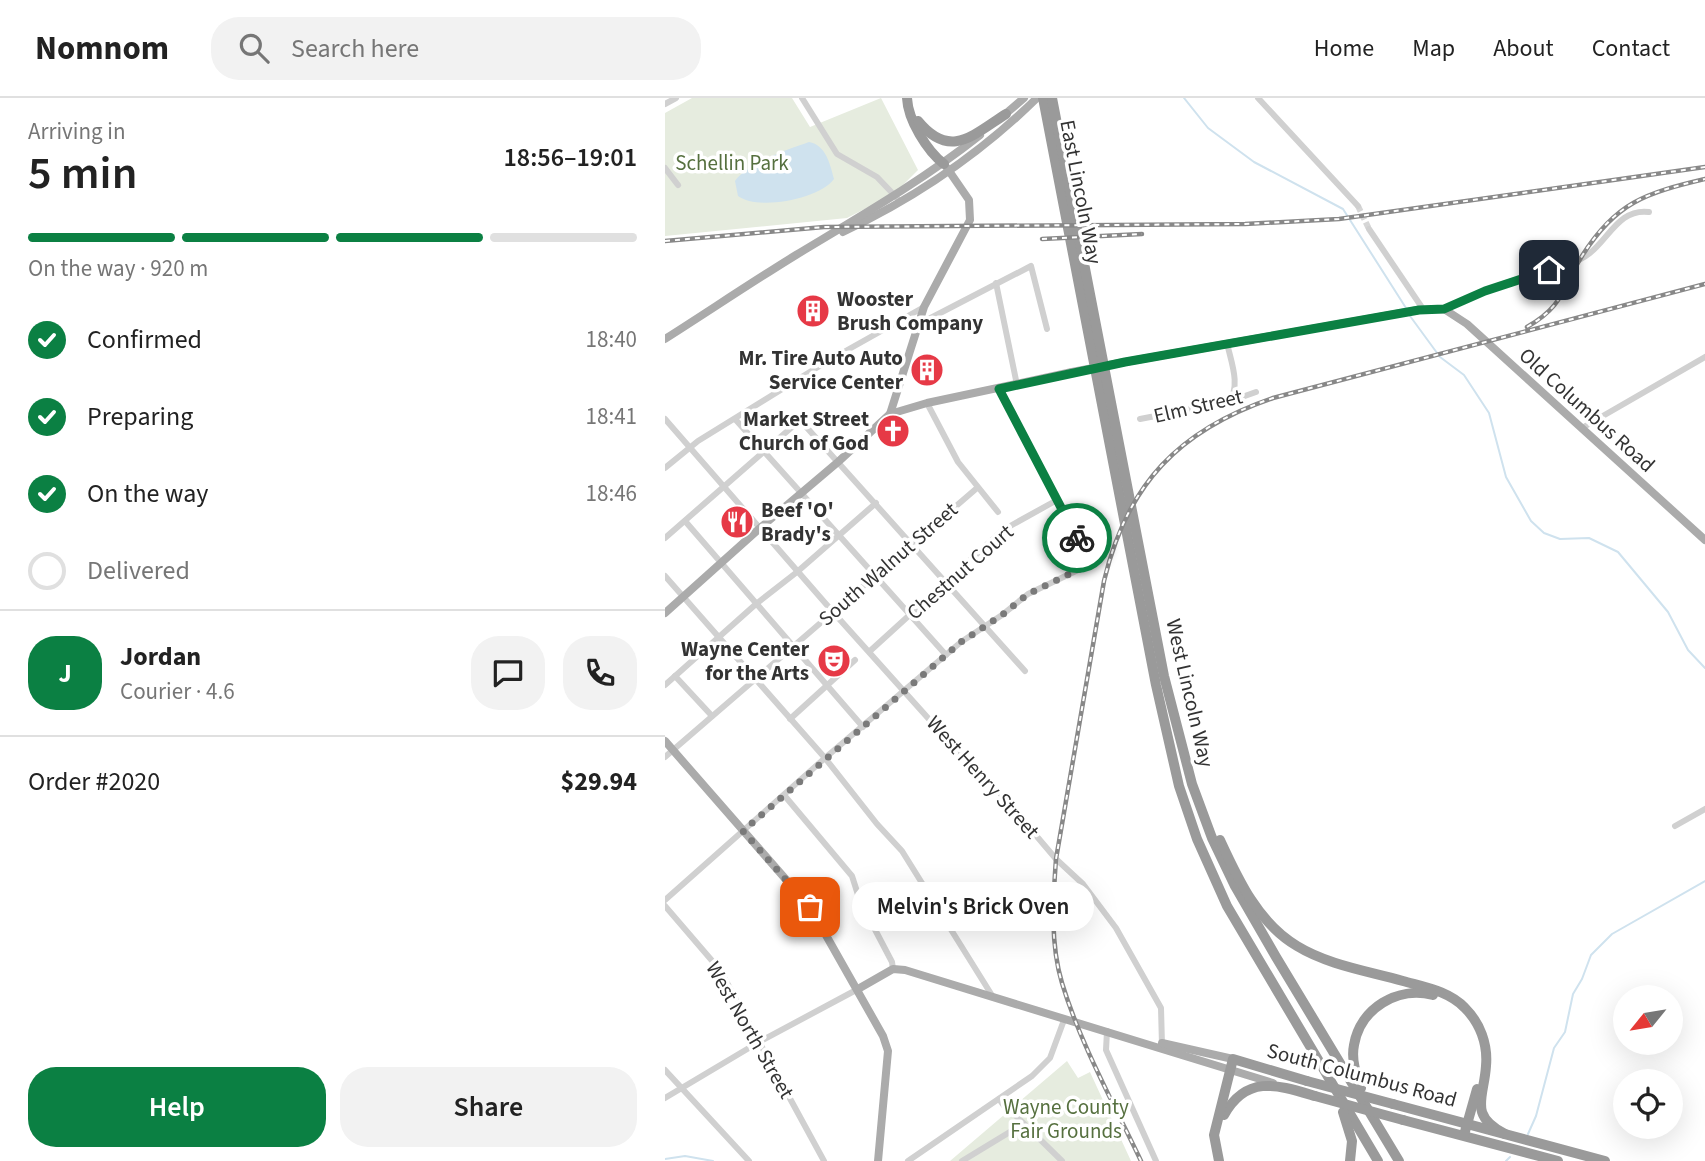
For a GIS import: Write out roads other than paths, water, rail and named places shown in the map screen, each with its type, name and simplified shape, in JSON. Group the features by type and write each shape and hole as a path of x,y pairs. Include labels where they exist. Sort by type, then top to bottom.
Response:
{"highway":[{"path":"907,98 908,112 914,125 947,168"},
{"path":"912,98 918,121 943,156 947,168"},
{"name":"East Lincoln Way","path":"1039,98 1080,293"},
{"name":"East Lincoln Way","path":"1052,98 1069,187"},
{"path":"918,121 936,139 955,143 971,137 1006,114"},
{"name":"West Lincoln Way","path":"1069,187 1175,723 1187,768 1205,819 1235,886 1402,1161"},
{"name":"West Lincoln Way","path":"1080,293 1156,685 1174,769 1192,825 1227,906 1378,1161"},
{"path":"1175,723 1208,815 1241,881 1268,922 1307,952 1330,961 1433,989 1461,1003 1477,1023 1486,1048 1486,1073 1480,1098 1469,1124"},
{"path":"1268,978 1277,1000 1346,1119 1352,1141 1350,1161"},
{"path":"1402,1161 1361,1089 1354,1065 1354,1045 1366,1017 1380,1004 1402,994 1427,993 1452,1003 1470,1022 1482,1059 1466,1136"},
{"path":"1224,1161 1219,1141 1234,1066"},
{"path":"1219,1161 1214,1135 1234,1066"},
{"name":"South Columbus Road","path":"1234,1066 1307,1081 1605,1161"},
{"path":"1224,1115 1233,1100 1249,1089 1265,1085 1280,1086"},
{"name":"South Columbus Road","path":"1280,1086 1558,1161"},
{"path":"1480,1098 1487,1122 1505,1134"}],"main road":[{"path":"947,168 1024,98"},
{"path":"665,339 793,257 881,214 898,199 993,138 1039,98"},
{"path":"891,414 895,392 924,307 971,214 969,200 947,168"},
{"path":"665,613 891,414 927,403 1072,372 1421,309 1444,309"},
{"name":"Old Columbus Road","path":"1444,309 1467,324 1705,540"},
{"path":"665,741 810,907 887,1044 878,1161"},
{"path":"858,989 893,969"},
{"name":"South Columbus Road","path":"893,969 905,970 1064,1020 1234,1066 1280,1086"}],"street":[{"path":"665,104 676,98"},
{"path":"802,98 837,153 877,177 898,199"},
{"path":"1258,98 1358,206"},
{"path":"665,168 678,185"},
{"path":"1444,309 1485,291 1589,255 1628,215 1641,211 1649,212"},
{"path":"1369,229 1421,309"},
{"path":"919,324 1031,266 1047,329"},
{"path":"996,282 1017,385"},
{"path":"665,468 690,447 826,362 924,307"},
{"path":"1227,343 1235,386 1234,395 1228,402"},
{"path":"1582,428 1705,357"},
{"path":"665,900 946,655 1028,594 1085,564 1085,555 1079,542 999,389"},
{"name":"Elm Street","path":"1140,419 1228,402 1256,392"},
{"path":"927,403 958,462 998,512"},
{"name":"West Henry Street","path":"665,419 832,612 962,756 1018,813 1056,859 1076,876 1104,910 1161,1008 1162,1046"},
{"path":"735,419 946,655"},
{"path":"665,538 800,420 1024,671"},
{"name":"South Walnut Street","path":"665,757 977,488"},
{"name":"Chestnut Court","path":"870,651 1003,530 1056,500"},
{"path":"665,685 876,503"},
{"path":"685,521 863,727"},
{"path":"665,576 825,758 902,852 993,997"},
{"path":"790,719 855,660"},
{"path":"675,676 712,716"},
{"path":"784,795 852,876 860,901 893,962 893,969"},
{"path":"1675,826 1705,809"},
{"name":"West North Street","path":"665,906 720,970 824,1161"},
{"path":"665,1098 759,1042 858,989"},
{"path":"908,1161 1033,1076 1050,1058 1064,1020"},
{"path":"1107,1031 1106,1050 1156,1161"},
{"path":"665,1070 749,1161"},
{"path":"999,1098 1007,1110 1062,1161"},
{"path":"962,1161 1023,1124"},
{"path":"1048,1161 1055,1154"}],"water":[{"path":"809,142 820,147 829,161 834,179 827,186 788,201 759,202 738,196 735,181 741,174 769,157"}],"waterway":[{"path":"1184,98 1208,128 1254,162 1343,209 1406,308"},
{"path":"1410,316 1440,357 1464,375 1489,413 1506,477 1531,521 1544,533 1560,539 1589,538 1618,552 1668,612 1688,650 1705,668"},
{"path":"1528,1134 1536,1116 1554,1048 1565,1032 1573,994 1591,955 1612,934 1705,881"},
{"path":"665,1159 685,1156 713,1161"},
{"path":"1506,1161 1510,1157"}],"tunnel":[{"path":"1358,206 1369,229"}],"railway":[{"path":"665,241 824,227 1245,224 1339,219 1705,167"},
{"path":"1527,327 1556,304 1582,256 1607,223 1620,212 1649,195 1705,179"},
{"path":"1042,239 1142,234"},
{"path":"1141,1161 1069,1006 1058,968 1053,906 1056,859 1104,581 1127,516 1143,489 1162,465 1184,444 1210,426 1273,398 1705,284"}],"place":[{"name":"Wooster Brush Company","path":"813,311"},
{"name":"Mr. Tire Auto Auto Service Center","path":"927,370"},
{"name":"Market Street Church of God","path":"893,431"},
{"name":"Beef 'O' Brady's","path":"737,522"},
{"name":"Wayne Center for the Arts","path":"834,661"},
{"name":"Melvin's Brick Oven","path":"810,907"}],"park label":[{"name":"Schellin Park","path":"732,163"},
{"name":"Wayne County Fair Grounds","path":"1066,1119"}]}
